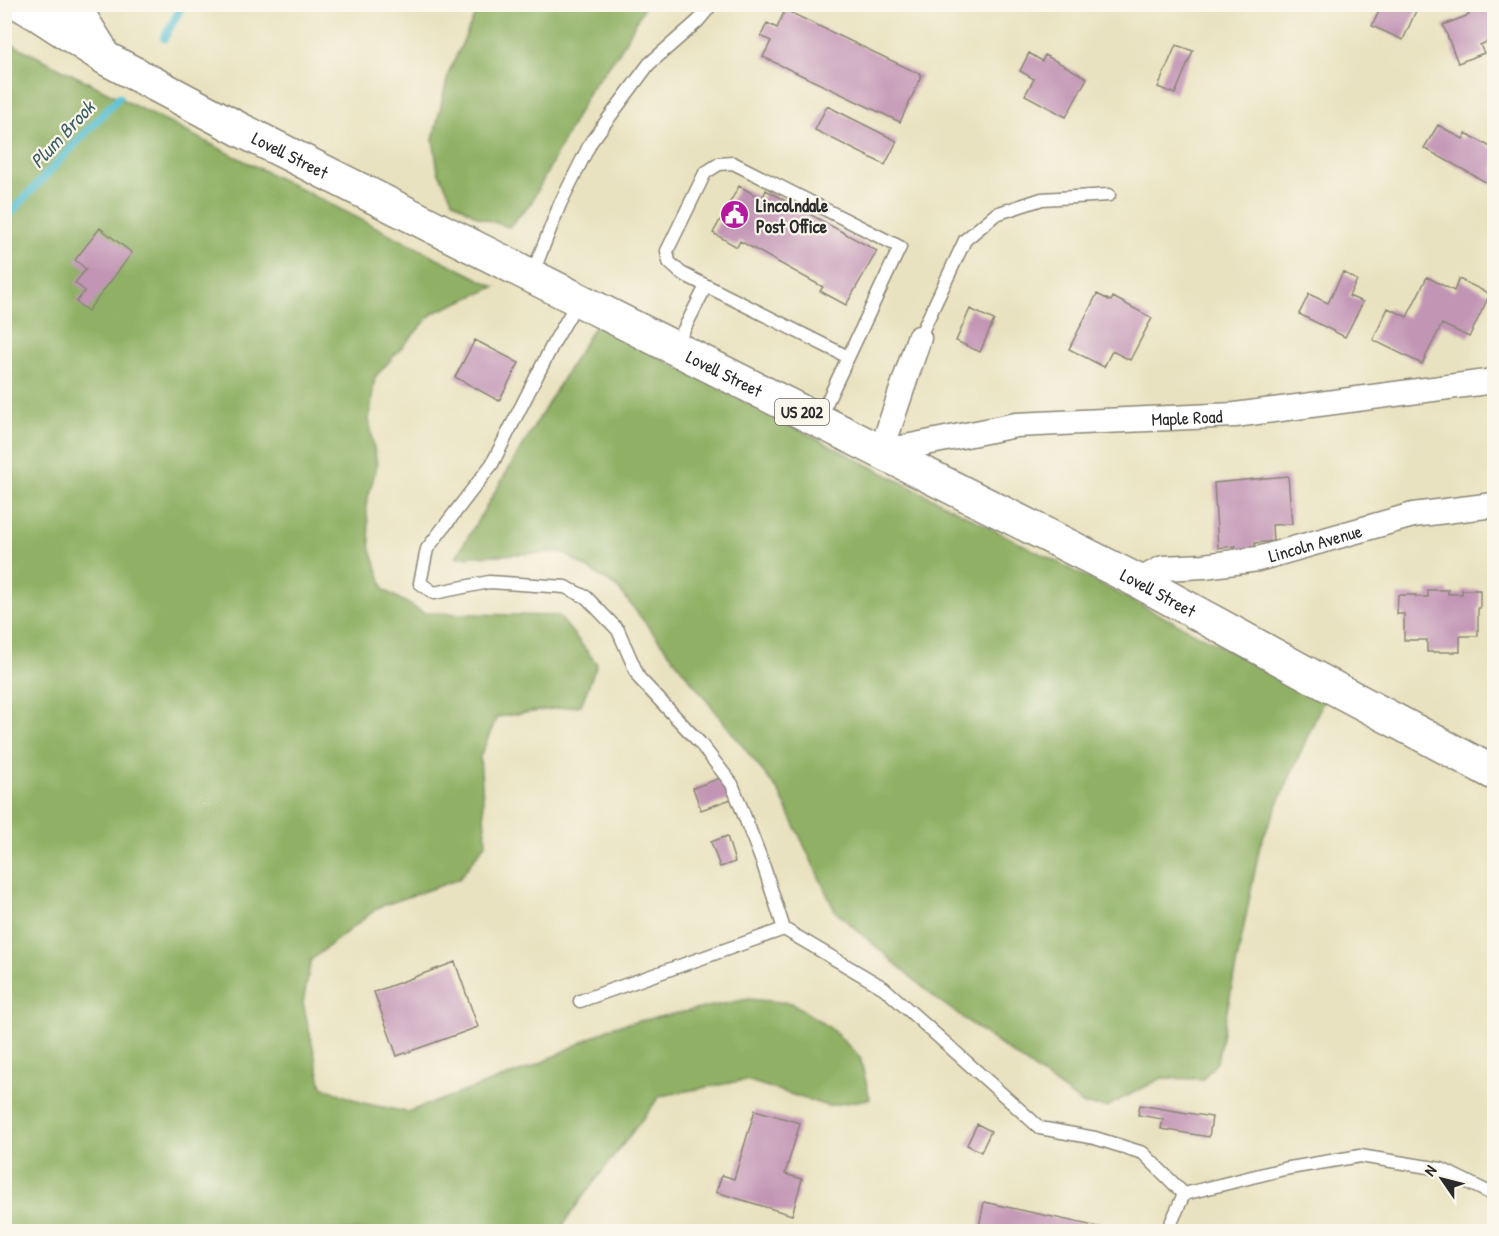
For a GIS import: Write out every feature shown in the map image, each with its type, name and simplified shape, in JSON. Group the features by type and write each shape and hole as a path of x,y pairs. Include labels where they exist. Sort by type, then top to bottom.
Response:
{"main road":[{"name":"Lovell Street","path":"21,4 107,58 241,130 1137,581 1494,773"},
{"name":"US 202","path":"72,4 107,58"}],"street":[{"path":"881,452 919,338"},
{"name":"Maple Road","path":"881,452 1016,425 1235,415 1494,381"},
{"name":"Lincoln Avenue","path":"1137,581 1163,568 1258,560 1413,515 1494,505"}],"lane":[{"path":"532,276 560,204 591,142 649,64 698,21 712,4"},
{"path":"818,420 848,357 900,247 733,162 719,164 705,172 667,251 669,262 681,273 848,357"},
{"path":"919,338 966,240 996,214 1042,199 1109,195"},
{"path":"675,348 706,286"},
{"path":"579,300 553,344 492,464 427,549 420,583 434,593 489,582 565,587 586,597 618,630 639,678 700,743 732,784 763,864 784,929 884,988 1040,1128 1095,1138 1143,1153 1184,1194"},
{"path":"580,1001 784,929"},
{"path":"1184,1194 1284,1169 1360,1156 1441,1169 1494,1195"},
{"path":"1167,1232 1184,1194"}],"green space":[{"path":"480,4 645,5 620,51 590,90 531,203 509,227 480,218 453,201 438,171 433,139 449,72"},
{"path":"4,40 495,287 433,313 375,377 369,420 377,465 366,505 371,550 384,590 424,613 559,616 597,664 581,705 497,717 480,757 486,843 459,879 379,907 311,960 303,1003 322,1087 363,1103 407,1112 533,1067 614,1026 748,999 792,1003 829,1027 860,1057 870,1099 827,1106 746,1080 660,1096 559,1231 5,1231"},
{"path":"595,325 1324,699 1260,845 1217,1062 1203,1079 1162,1078 1106,1107 1084,1105 934,997 835,911 779,792 617,587 562,552 456,557"}],"building":[{"path":"1370,4 1419,4 1403,40 1372,26 1380,9"},
{"path":"1494,4 1494,39 1480,45 1484,53 1458,63 1443,25 1469,15 1466,6"},
{"path":"785,10 922,75 900,122 763,57 771,41 761,36 767,23 777,28"},
{"path":"1176,45 1193,51 1175,94 1158,87"},
{"path":"1029,53 1042,61 1045,55 1087,78 1066,117 1025,95 1034,79 1020,71"},
{"path":"827,106 897,141 885,165 815,130"},
{"path":"1438,125 1463,139 1466,133 1494,149 1494,179 1491,185 1424,148"},
{"path":"739,186 762,199 766,190 877,251 846,305 820,291 823,287 740,241 737,247 713,233"},
{"path":"100,228 132,253 88,311 76,302 85,291 75,283 86,269 75,260"},
{"path":"1343,272 1357,280 1349,296 1363,302 1345,337 1299,314 1309,294 1328,303"},
{"path":"1427,277 1454,291 1459,279 1490,294 1469,337 1442,324 1422,364 1373,340 1388,308 1407,317"},
{"path":"1097,294 1111,301 1113,297 1152,318 1130,360 1112,351 1104,367 1069,349"},
{"path":"970,309 994,320 980,352 956,341"},
{"path":"475,340 519,363 499,401 455,377"},
{"path":"1288,476 1292,524 1272,525 1273,541 1255,543 1255,549 1236,551 1236,546 1218,548 1214,483"},
{"path":"1428,590 1448,590 1448,594 1462,594 1462,590 1480,590 1478,636 1460,636 1460,652 1427,652 1427,640 1404,640 1404,614 1397,614 1398,595 1428,597"},
{"path":"726,776 734,798 701,810 693,788"},
{"path":"727,836 735,862 720,867 711,842"},
{"path":"455,962 478,1027 397,1056 374,992"},
{"path":"1140,1105 1212,1117 1209,1137 1161,1129 1163,1119 1138,1115"},
{"path":"755,1110 800,1123 785,1174 802,1179 792,1215 716,1192 722,1175 734,1179"},
{"path":"977,1124 991,1131 981,1152 967,1145"},
{"path":"984,1202 1108,1229 1107,1232 978,1232"}],"waterway":[{"name":"Plum Brook","path":"164,38 183,4"},
{"name":"Plum Brook","path":"4,220 119,97"}],"place":[{"name":"Lincolndale Post Office","path":"735,215"}]}
